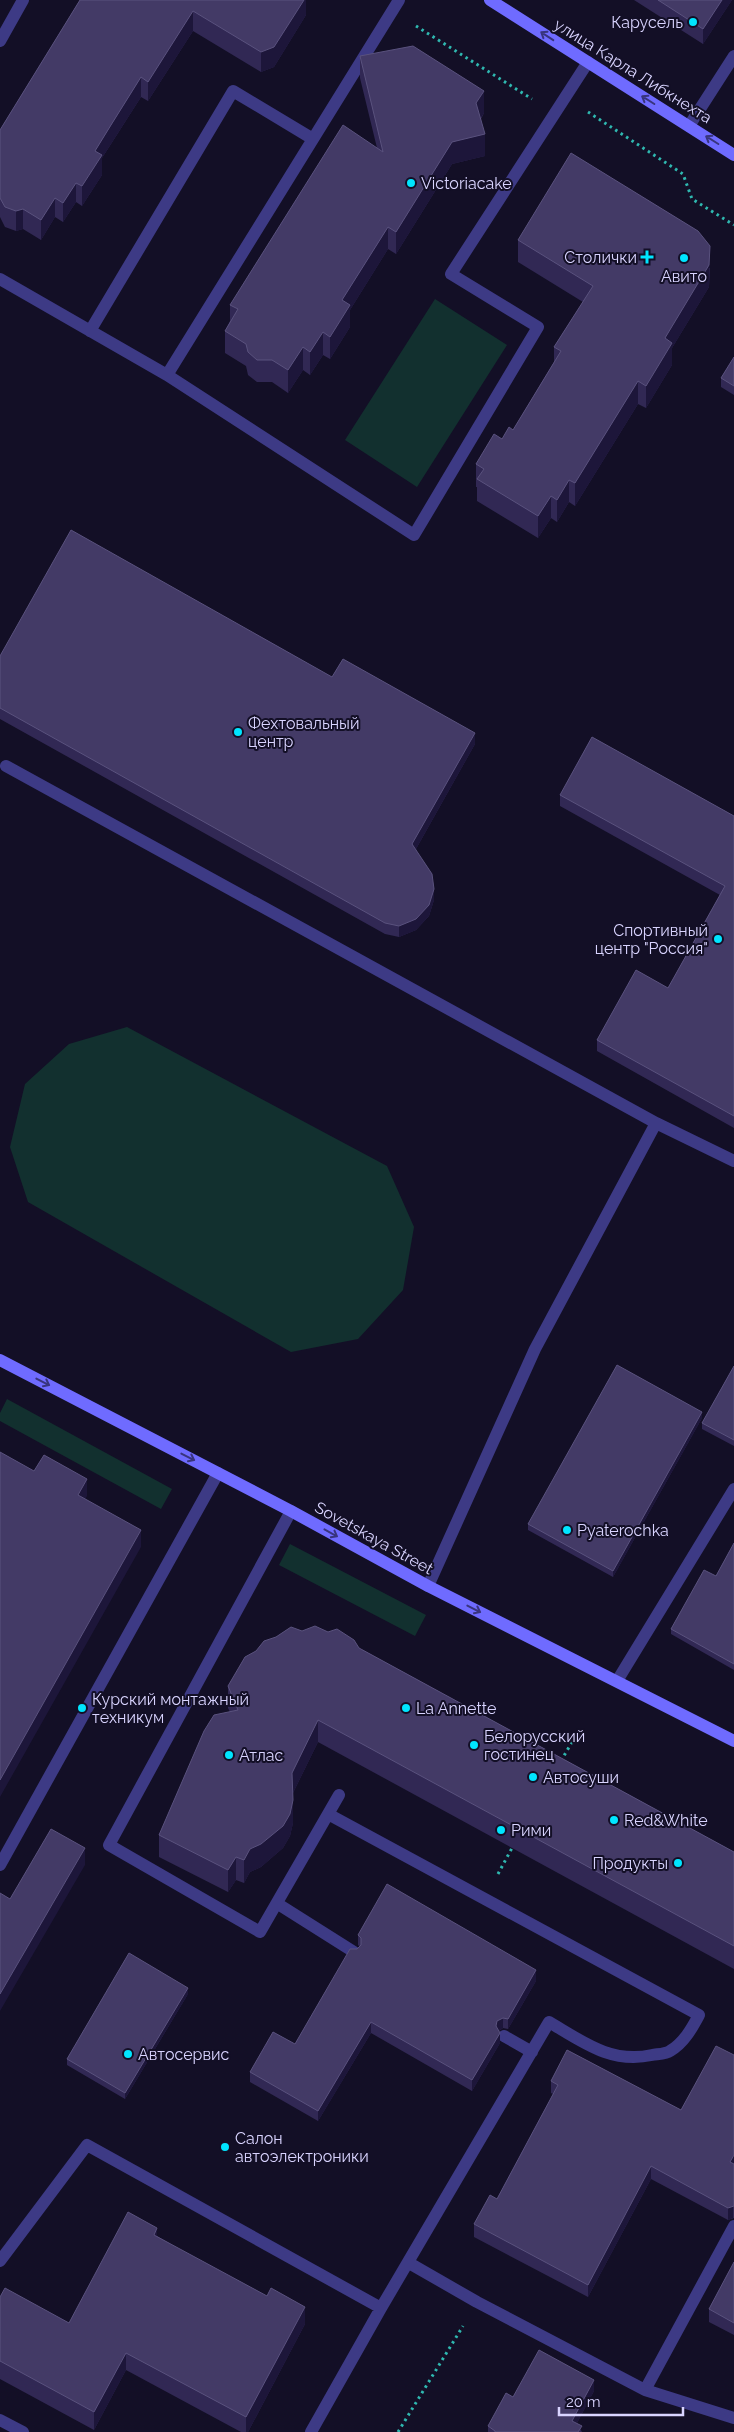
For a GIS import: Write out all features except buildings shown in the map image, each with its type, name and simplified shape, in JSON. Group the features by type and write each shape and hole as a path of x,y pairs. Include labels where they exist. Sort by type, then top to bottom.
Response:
{"street":[{"name":"улица Карла Либкнехта","path":"490,0 734,154"},
{"name":"Sovetskaya Street","path":"0,1360 291,1511 428,1586 734,1742"}],"lane":[{"path":"0,41 23,0"},
{"path":"168,375 395,6"},
{"path":"689,126 734,56"},
{"path":"0,279 168,375 414,535 538,327 452,274 588,62"},
{"path":"90,331 233,91 313,139"},
{"path":"6,766 656,1122 734,1161"},
{"path":"428,1586 535,1349 656,1122"},
{"path":"0,1865 218,1473"},
{"path":"617,1681 734,1489"},
{"path":"291,1511 109,1845 260,1932 278,1904 338,1795"},
{"path":"311,2432 381,2308 549,2022 593,2048 615,2057 643,2057 670,2051 687,2036 699,2015 328,1814"},
{"path":"278,1904 354,1952"},
{"path":"504,2036 532,2052"},
{"path":"0,2261 87,2144 381,2308"},
{"path":"645,2390 734,2226"},
{"path":"409,2263 477,2302 645,2390 734,2418"},
{"path":"0,2420 23,2432"}],"path":[{"path":"395,6 556,114"},
{"path":"566,98 683,174 692,199 734,225"},
{"path":"557,1768 576,1735"},
{"path":"496,1877 512,1848"},
{"path":"398,2432 477,2302"}],"green space":[{"path":"435,299 507,345 417,487 345,440"},
{"path":"127,1027 387,1166 414,1227 403,1290 358,1339 291,1352 28,1202 10,1147 25,1084 69,1044"},
{"path":"7,1399 172,1489 161,1509 0,1421 0,1413"},
{"path":"290,1544 426,1615 415,1636 279,1565"}],"place":[{"name":"Карусель","path":"693,22"},
{"name":"Victoriacake","path":"411,183"},
{"name":"Столички","path":"647,257"},
{"name":"Авито","path":"684,258"},
{"name":"Фехтовальный центр","path":"238,732"},
{"name":"Спортивный центр \"Россия\"","path":"718,939"},
{"name":"Pyaterochka","path":"567,1530"},
{"name":"Курский монтажный техникум","path":"82,1708"},
{"name":"La Annette","path":"406,1708"},
{"name":"Белорусский гостинец","path":"474,1745"},
{"name":"Атлас","path":"229,1755"},
{"name":"Автосуши","path":"533,1777"},
{"name":"Red&White","path":"614,1820"},
{"name":"Рими","path":"501,1830"},
{"name":"Продукты","path":"678,1863"},
{"name":"Автосервис","path":"128,2054"},
{"name":"Салон автоэлектроники","path":"225,2147"}]}
